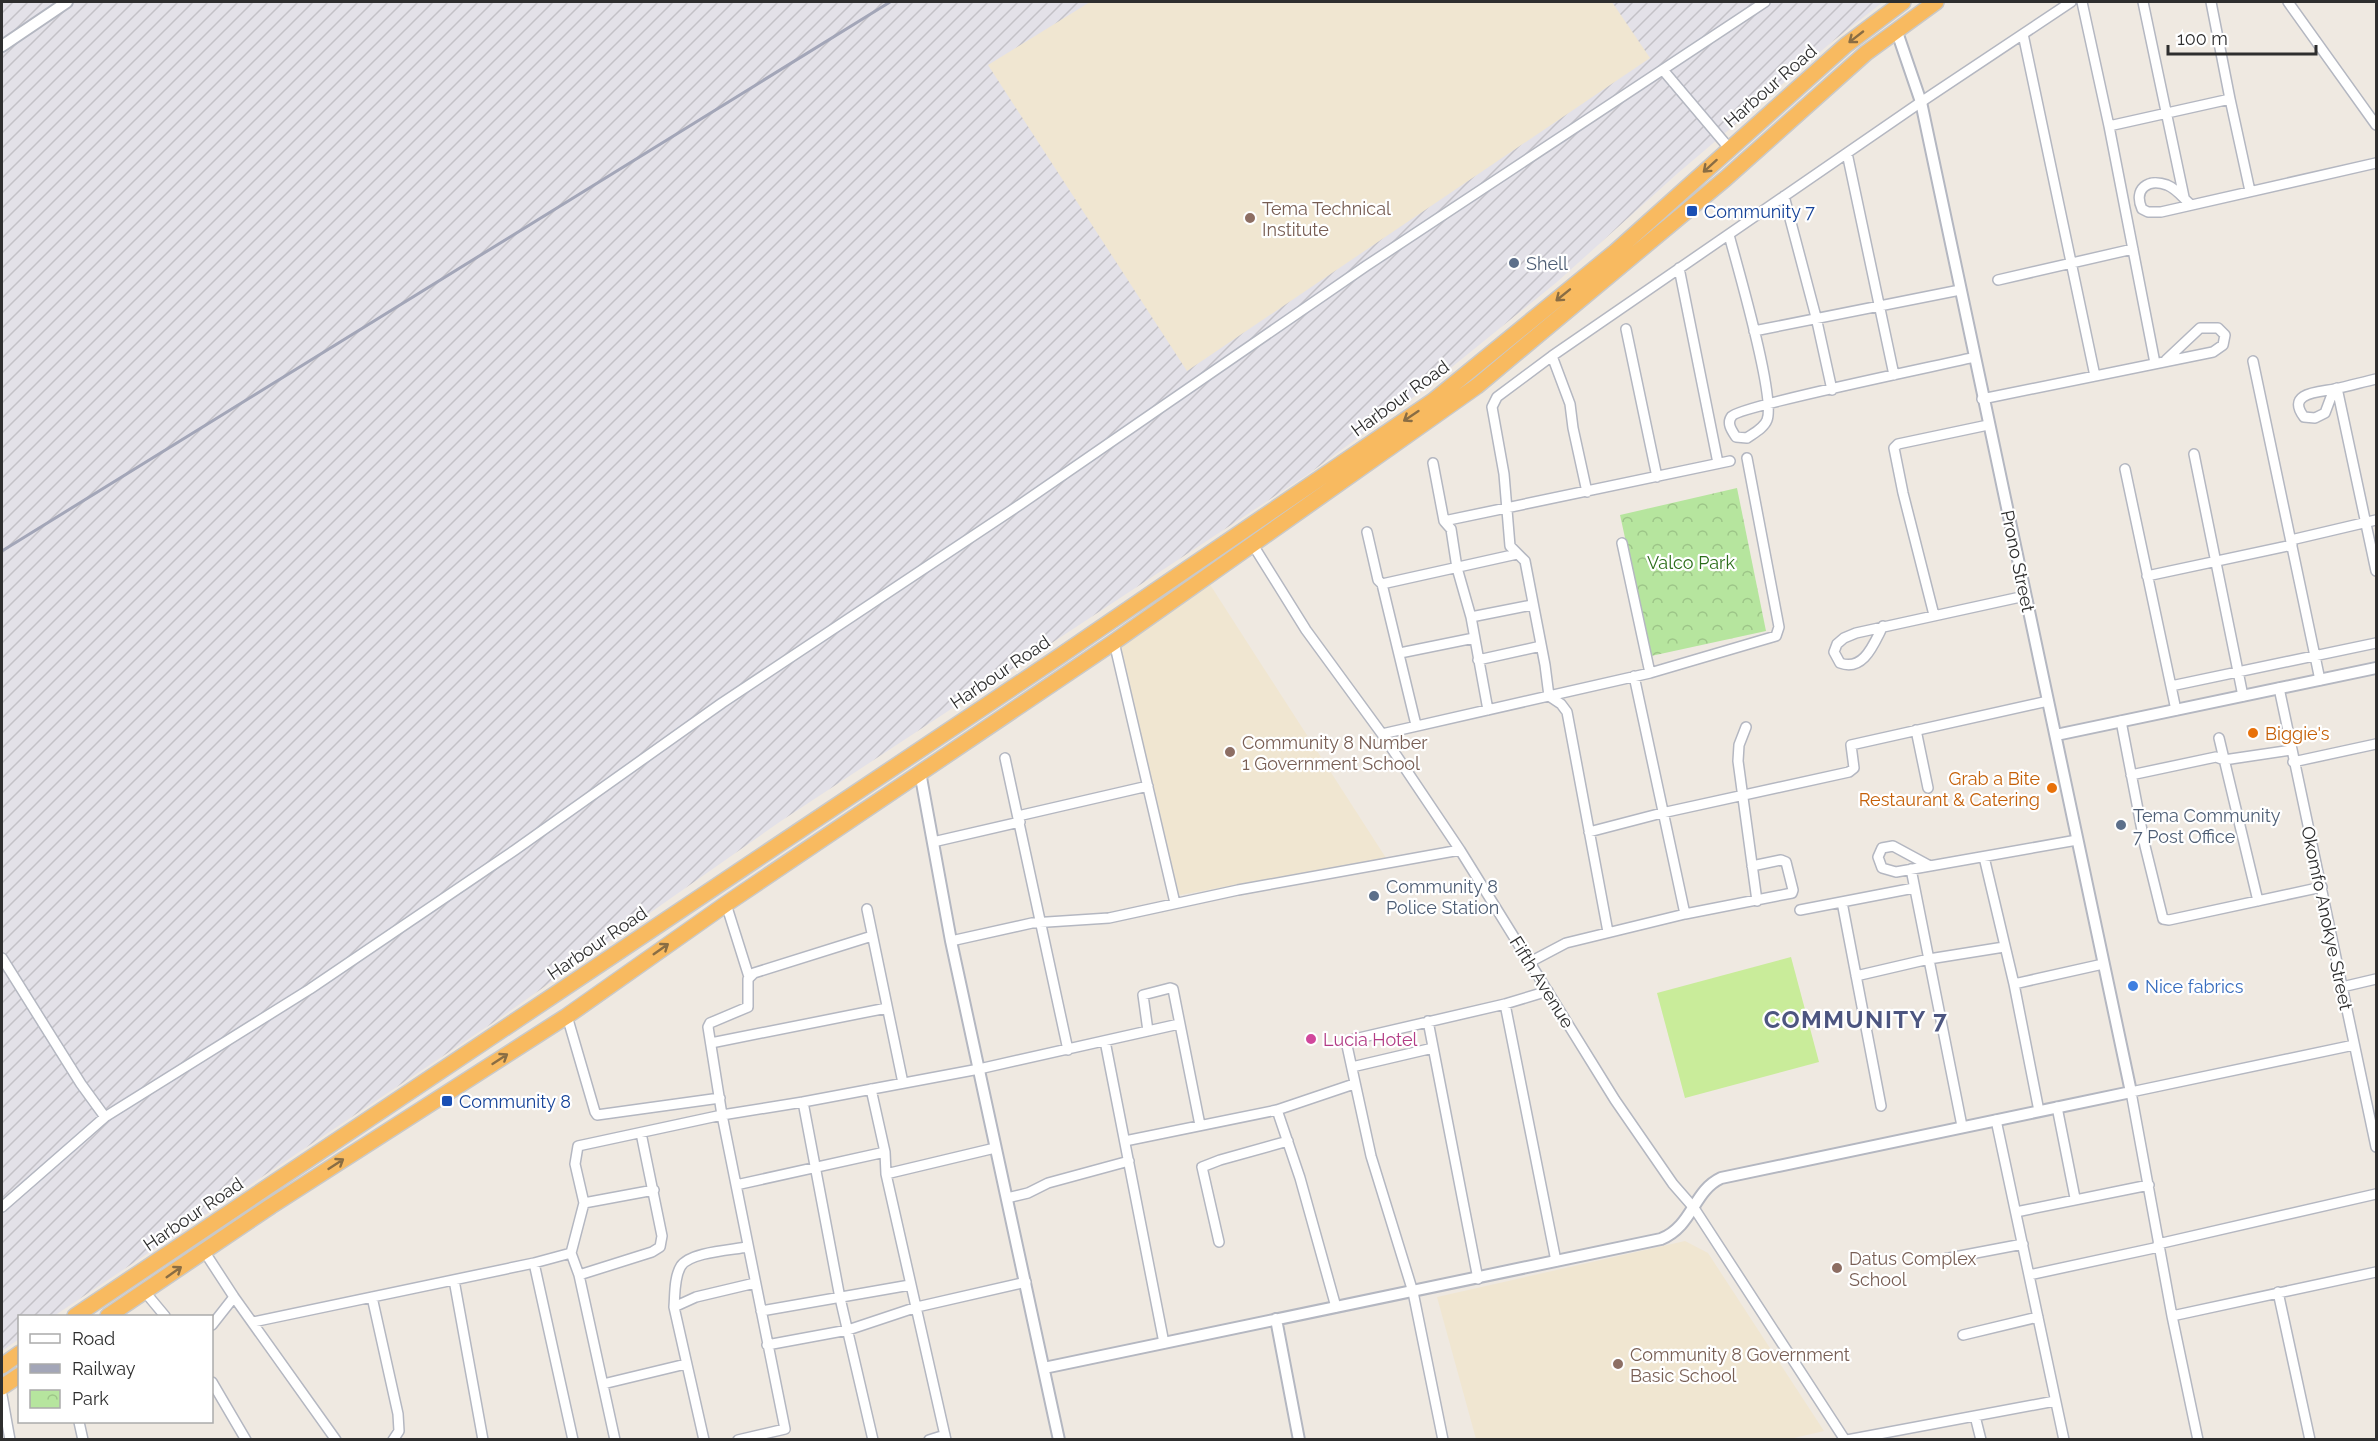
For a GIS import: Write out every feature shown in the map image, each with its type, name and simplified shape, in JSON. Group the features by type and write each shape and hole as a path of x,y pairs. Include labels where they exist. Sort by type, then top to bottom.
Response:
{"highway":[{"name":"Harbour Road","path":"78,1315 1060,656 1433,401 1615,252 1846,45 1903,2"},
{"name":"Harbour Road","path":"111,1315 204,1251 567,1016 726,904 1114,642 1477,386 1717,186 1866,53 1936,2"},
{"path":"2,1366 18,1354"},
{"path":"2,1387 18,1376"}],"street":[{"path":"2,46 67,2"},
{"path":"2,1207 105,1117 320,982 515,850 722,703 1021,504 1366,266 1765,2"},
{"path":"1608,932 1567,712 1562,704 1549,696 1526,561 1510,546 1504,474 1492,404 1497,397 1552,356 1921,102 2071,2"},
{"path":"2082,2 2109,126 2155,363"},
{"path":"2143,2 2187,202"},
{"path":"2211,2 2250,191"},
{"path":"2288,2 2376,125"},
{"name":"Prono Street","path":"1897,32 1921,102 1982,399 2131,1092"},
{"path":"2023,34 2095,376"},
{"path":"1663,70 1729,148"},
{"path":"2109,126 2230,99"},
{"path":"1847,153 1894,375"},
{"path":"2187,202 2175,190 2159,183 2145,185 2138,195 2142,209 2148,212 2161,212 2187,202 2250,191 2376,163"},
{"path":"1784,196 1816,317 1832,390"},
{"path":"1729,235 1754,331 1769,404 1768,418 1763,426 1747,438 1736,437 1730,424 1732,415 1744,410 1769,404 1832,390 1894,375 1975,357"},
{"path":"1998,280 2133,249"},
{"path":"1679,268 1718,463"},
{"path":"1754,331 1960,290"},
{"path":"1982,399 2213,352 2223,345 2225,335 2218,328 2200,328 2166,360"},
{"path":"1626,329 1657,477"},
{"path":"1552,356 1570,404 1587,492"},
{"path":"2253,361 2320,680"},
{"path":"2376,379 2336,389 2376,571"},
{"path":"1934,615 1894,448 1898,444 1988,425"},
{"path":"2194,454 2243,696"},
{"path":"1382,734 1650,673 1772,639 1779,633 1747,458"},
{"path":"1444,521 1730,460"},
{"path":"1433,463 1444,521 1451,529 1457,568 1471,617 1488,710"},
{"path":"2125,469 2176,710"},
{"path":"2147,576 2216,561 2376,520"},
{"path":"1367,532 1378,580 1382,584 1400,653 1416,725"},
{"path":"1622,543 1650,673"},
{"name":"Fifth Avenue","path":"1253,545 1306,630 1382,734 1460,850 1615,1100 1673,1184 1694,1208 1846,1440"},
{"path":"1382,584 1517,554"},
{"path":"1883,626 1869,654 1864,659 1846,666 1840,663 1834,652 1837,644 1844,638 1883,626 2025,596"},
{"path":"1471,617 1532,605"},
{"path":"1400,653 1474,638"},
{"path":"1114,642 1175,903"},
{"path":"2171,686 2376,643"},
{"path":"1478,660 1541,646"},
{"path":"2055,735 2376,668"},
{"path":"1634,676 1685,914"},
{"name":"Okomfo Anokye Street","path":"2279,688 2376,1147"},
{"path":"1589,832 1662,813 1852,772 1854,768 1851,745 2048,701"},
{"path":"2121,721 2145,846 2163,919 2169,920 2322,887"},
{"path":"1746,727 1739,745 1742,797 1757,901"},
{"path":"1916,730 1928,788"},
{"path":"2219,738 2258,901"},
{"path":"2293,762 2376,744"},
{"path":"2131,775 2216,757 2224,760 2291,750"},
{"path":"1005,758 1068,1050"},
{"path":"920,772 951,941 1059,1440"},
{"path":"933,842 1148,786"},
{"path":"1930,866 1893,846 1887,846 1880,851 1878,857 1882,868 1896,872 1984,857 2077,840"},
{"path":"951,941 1041,923 1109,918 1175,903 1460,850"},
{"path":"1984,857 2014,984 2039,1111"},
{"path":"1530,962 1557,946 1608,932 1685,914 1790,894 1793,890 1786,862 1781,860 1752,866"},
{"path":"1911,869 1962,1126"},
{"path":"1800,910 1914,888"},
{"path":"1842,902 1881,1106"},
{"path":"726,904 749,977 748,1007 710,1023 711,1043 747,1247 786,1435 738,1440"},
{"path":"867,909 903,1083"},
{"path":"749,977 754,973 872,936"},
{"path":"1856,976 1929,959 2004,947"},
{"path":"2,958 105,1117"},
{"path":"2014,984 2103,964"},
{"path":"2342,987 2376,979"},
{"path":"1148,1031 1143,995 1167,987 1173,989 1200,1125"},
{"path":"1431,1440 1442,1439 1413,1292 1371,1156 1346,1044 1349,1039 1505,1004 1548,991"},
{"path":"1505,1004 1556,1261"},
{"path":"711,1043 887,1008"},
{"path":"567,1016 597,1115 720,1098"},
{"path":"1428,1021 1478,1279"},
{"path":"615,1440 579,1275 571,1253 584,1203 575,1164 578,1146 722,1115 979,1069 1179,1024"},
{"path":"1105,1041 1164,1343"},
{"path":"1044,1368 1661,1239 1681,1227 1704,1189 1720,1178 2354,1045"},
{"path":"1352,1067 1433,1048"},
{"path":"1125,1141 1277,1110 1354,1084"},
{"path":"872,1089 885,1152 886,1174 945,1437 929,1440"},
{"path":"2131,1092 2158,1245 2198,1440"},
{"path":"803,1102 840,1298 873,1440"},
{"path":"2057,1107 2075,1198"},
{"path":"1277,1110 1336,1307"},
{"path":"1996,1120 2064,1440"},
{"path":"579,1275 652,1252 660,1247 662,1236 641,1133"},
{"path":"1219,1242 1202,1167 1288,1141"},
{"path":"886,1174 995,1148"},
{"path":"736,1185 885,1152"},
{"path":"1007,1198 1028,1193 1048,1183 1129,1161"},
{"path":"2016,1212 2075,1198 2149,1185"},
{"path":"584,1203 654,1190"},
{"path":"2029,1275 2376,1194"},
{"path":"1944,1259 2023,1244"},
{"path":"704,1440 674,1307 676,1283 681,1266 692,1257 747,1247"},
{"path":"204,1251 234,1298 336,1440"},
{"path":"252,1322 534,1263 571,1253"},
{"path":"534,1263 573,1440"},
{"path":"2172,1316 2376,1272"},
{"path":"454,1280 483,1440"},
{"path":"767,1346 848,1330 917,1307 1026,1282"},
{"path":"674,1307 696,1297 755,1283"},
{"path":"761,1311 910,1285"},
{"path":"145,1292 163,1315"},
{"path":"2278,1292 2310,1440"},
{"path":"372,1297 398,1414 399,1431 393,1440"},
{"path":"213,1324 234,1298"},
{"path":"1963,1335 2038,1317"},
{"path":"1276,1319 1299,1440"},
{"path":"603,1384 686,1364"},
{"path":"213,1384 246,1440"},
{"path":"2,1395 10,1440"},
{"path":"1846,1440 2055,1401"},
{"path":"1975,1416 1981,1440"},
{"path":"79,1423 83,1440"}],"shaded area":[{"path":"2,2 1883,2 1833,41 1678,173 1557,282 1426,388 1307,475 781,821 497,1020 55,1315 18,1315 18,1340 2,1351"},
{"name":"Tema Technical Institute","path":"1090,2 1612,2 1650,58 1187,371 988,65"},
{"name":"Community 8 Number 1 Government School","path":"1209,583 1386,858 1174,896 1119,646"},
{"name":"Community 8 Government Basic School","path":"1685,1241 1708,1253 1824,1431 1785,1440 1476,1439 1437,1297"}],"green space":[{"name":"Valco Park","path":"1737,488 1766,631 1651,656 1620,515"},
{"path":"1791,957 1819,1062 1685,1098 1657,993"}],"railway":[{"path":"2,551 890,2"}],"place":[{"name":"Community 7","path":"1692,211"},
{"name":"Tema Technical Institute","path":"1250,218"},
{"name":"Shell","path":"1514,263"},
{"name":"Biggie's","path":"2253,733"},
{"name":"Community 8 Number 1 Government School","path":"1230,752"},
{"name":"Grab a Bite Restaurant & Catering","path":"2052,788"},
{"name":"Tema Community 7 Post Office","path":"2121,825"},
{"name":"Community 8 Police Station","path":"1374,896"},
{"name":"Nice fabrics","path":"2133,986"},
{"name":"Lucia Hotel","path":"1311,1039"},
{"name":"Community 8","path":"447,1101"},
{"name":"Datus Complex School","path":"1837,1268"},
{"name":"Community 8 Government Basic School","path":"1618,1364"}],"district":[{"name":"COMMUNITY 7","path":"1856,1019"}]}
